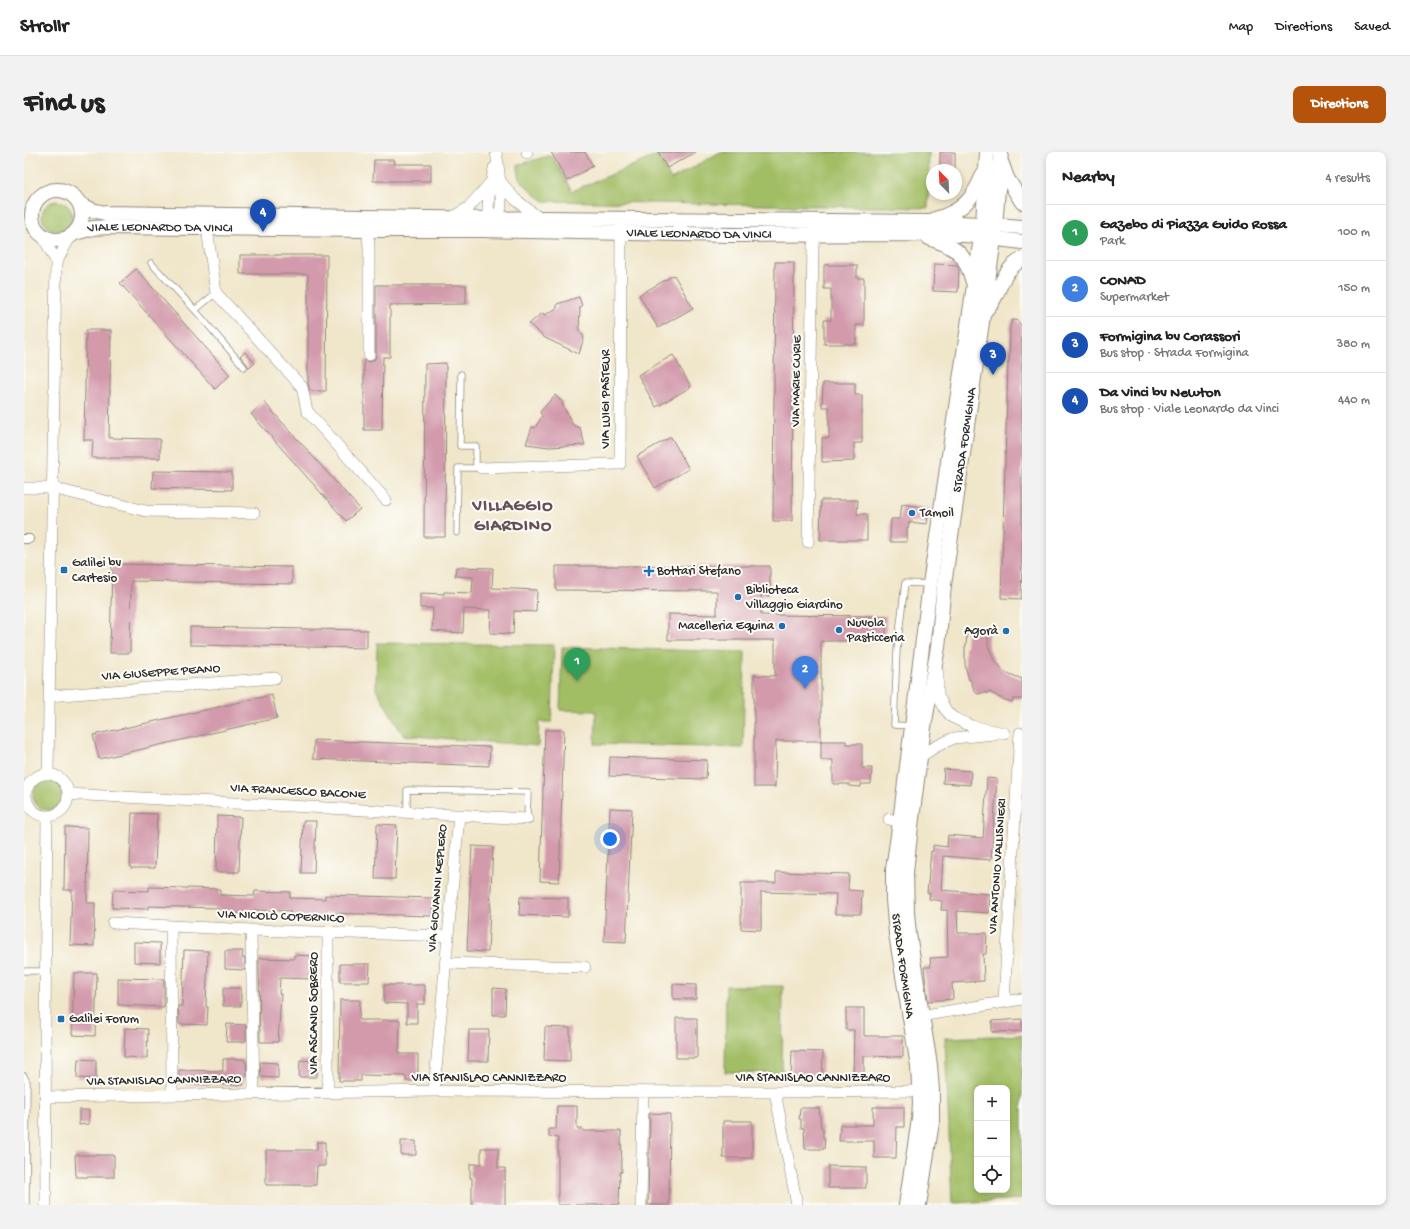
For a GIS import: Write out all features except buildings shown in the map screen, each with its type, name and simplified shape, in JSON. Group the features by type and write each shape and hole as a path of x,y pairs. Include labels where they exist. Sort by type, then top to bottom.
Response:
{"street":[{"path":"496,152 496,181 514,199 539,218"},
{"path":"927,222 947,216 964,204 977,189 994,156 1002,162 1007,178 1022,202"},
{"name":"STRADA FORMIGINA","path":"906,1205 919,1119 926,1091 930,1065 916,1017 907,913 906,872 900,822 918,726 938,647 944,586 983,314 994,156"},
{"path":"451,218 468,208 496,181"},
{"path":"482,230 494,219 488,210 490,186 496,181"},
{"path":"48,774 56,261 72,235 81,224 82,214 80,204 71,194 58,190 44,193 29,205 32,212 34,230 56,261"},
{"name":"VIALE LEONARDO DA VINCI","path":"80,204 92,210 105,213 206,221 367,224 482,230 621,226 816,228 917,234 966,235 988,231"},
{"name":"VIALE LEONARDO DA VINCI","path":"367,224 451,218 539,218 621,226"},
{"path":"206,221 216,293 302,387 307,411 386,500"},
{"name":"VIALE LEONARDO DA VINCI","path":"72,235 93,228 206,221"},
{"name":"VIALE LEONARDO DA VINCI","path":"816,228 927,222 988,231"},
{"path":"367,224 369,247 369,355"},
{"name":"VIA LUIGI PASTEUR","path":"478,468 620,464 621,226"},
{"path":"988,231 1022,227"},
{"name":"VIA MARIE CURIE","path":"808,542 813,245 816,228"},
{"path":"34,230 49,239 57,240 72,235"},
{"path":"988,231 1022,242"},
{"name":"STRADA FORMIGINA","path":"900,822 920,757 918,726 930,584 974,286 988,231"},
{"path":"917,234 952,246 958,251 968,266 974,286"},
{"path":"983,314 995,298 1000,283 1009,269 1022,259"},
{"path":"24,488 52,488 146,511 254,513"},
{"path":"938,647 938,695 945,709 952,717 960,722 971,726 1004,733"},
{"name":"VIA GIUSEPPE PEANO","path":"49,696 275,678"},
{"path":"920,757 935,746 954,738 1004,733 1021,733"},
{"name":"VIA ANTONIO VALLISNIERI","path":"1004,1001 1021,733"},
{"path":"48,774 58,776 63,781 68,794 67,803 63,809 58,813 47,816 36,813 31,809 25,792 34,778 40,775 48,774"},
{"name":"VIA FRANCESCO BACONE","path":"68,794 527,819"},
{"name":"VIA GIOVANNI KEPLERO","path":"434,1091 459,815"},
{"path":"46,1205 45,1097 47,816"},
{"name":"VIA NICOLÒ COPERNICO","path":"113,924 448,936"},
{"path":"171,926 172,1094"},
{"path":"251,930 254,1094"},
{"name":"VIA ASCANIO SOBRERO","path":"328,932 328,1093"},
{"name":"VIA GIOVANNI KEPLERO","path":"445,963 585,967"},
{"path":"916,1017 1022,999"},
{"name":"VIA STANISLAO CANNIZZARO","path":"45,1097 434,1091 926,1091"},
{"name":"STRADA FORMIGINA","path":"919,1205 932,1122 926,1091"},
{"path":"641,1205 643,1092"},
{"path":"775,1092 797,1205"}],"lane":[{"path":"151,263 195,310 244,367"},
{"path":"195,310 216,293"},
{"path":"458,533 458,468 478,468 476,446 460,446 460,374"},
{"path":"918,726 894,725 898,650 904,583 944,586"},
{"path":"407,812 407,790 528,792 527,819"},
{"path":"24,971 46,971"},
{"path":"24,1076 27,1082 26,1205"}],"green space":[{"path":"720,152 929,152 929,164 926,164 926,200 928,200 928,208 544,201 533,193 519,178 518,165 551,155 572,191 658,155 671,180"},
{"path":"57,201 63,202 71,210 71,222 63,230 57,231 51,230 43,222 42,216 43,210 51,202"},
{"path":"377,643 554,645 552,722 539,722 538,746 403,735 376,689"},
{"path":"562,647 745,652 743,748 595,744 596,711 560,710"},
{"path":"48,780 54,781 62,789 62,801 54,809 48,810 42,809 34,801 33,795 34,789 42,781"},
{"path":"726,986 783,986 782,1073 725,1072"},
{"path":"1022,1035 1022,1199 952,1203 945,1038"}],"place":[{"name":"Da Vinci bv Newton","path":"263,232"},
{"name":"Formigina bv Corassori","path":"993,375"},
{"name":"Tamoil","path":"912,513"},
{"name":"Galilei bv Cartesio","path":"64,570"},
{"name":"Bottari Stefano","path":"649,571"},
{"name":"Biblioteca Villaggio Giardino","path":"738,597"},
{"name":"Macelleria Equina","path":"782,626"},
{"name":"Nuvola Pasticceria","path":"839,630"},
{"name":"Agorà","path":"1006,631"},
{"name":"Gazebo di Piazza Guido Rossa","path":"577,681"},
{"name":"CONAD","path":"805,689"},
{"name":"Galilei Forum","path":"61,1019"}],"district":[{"name":"VILLAGGIO GIARDINO","path":"513,517"}]}
